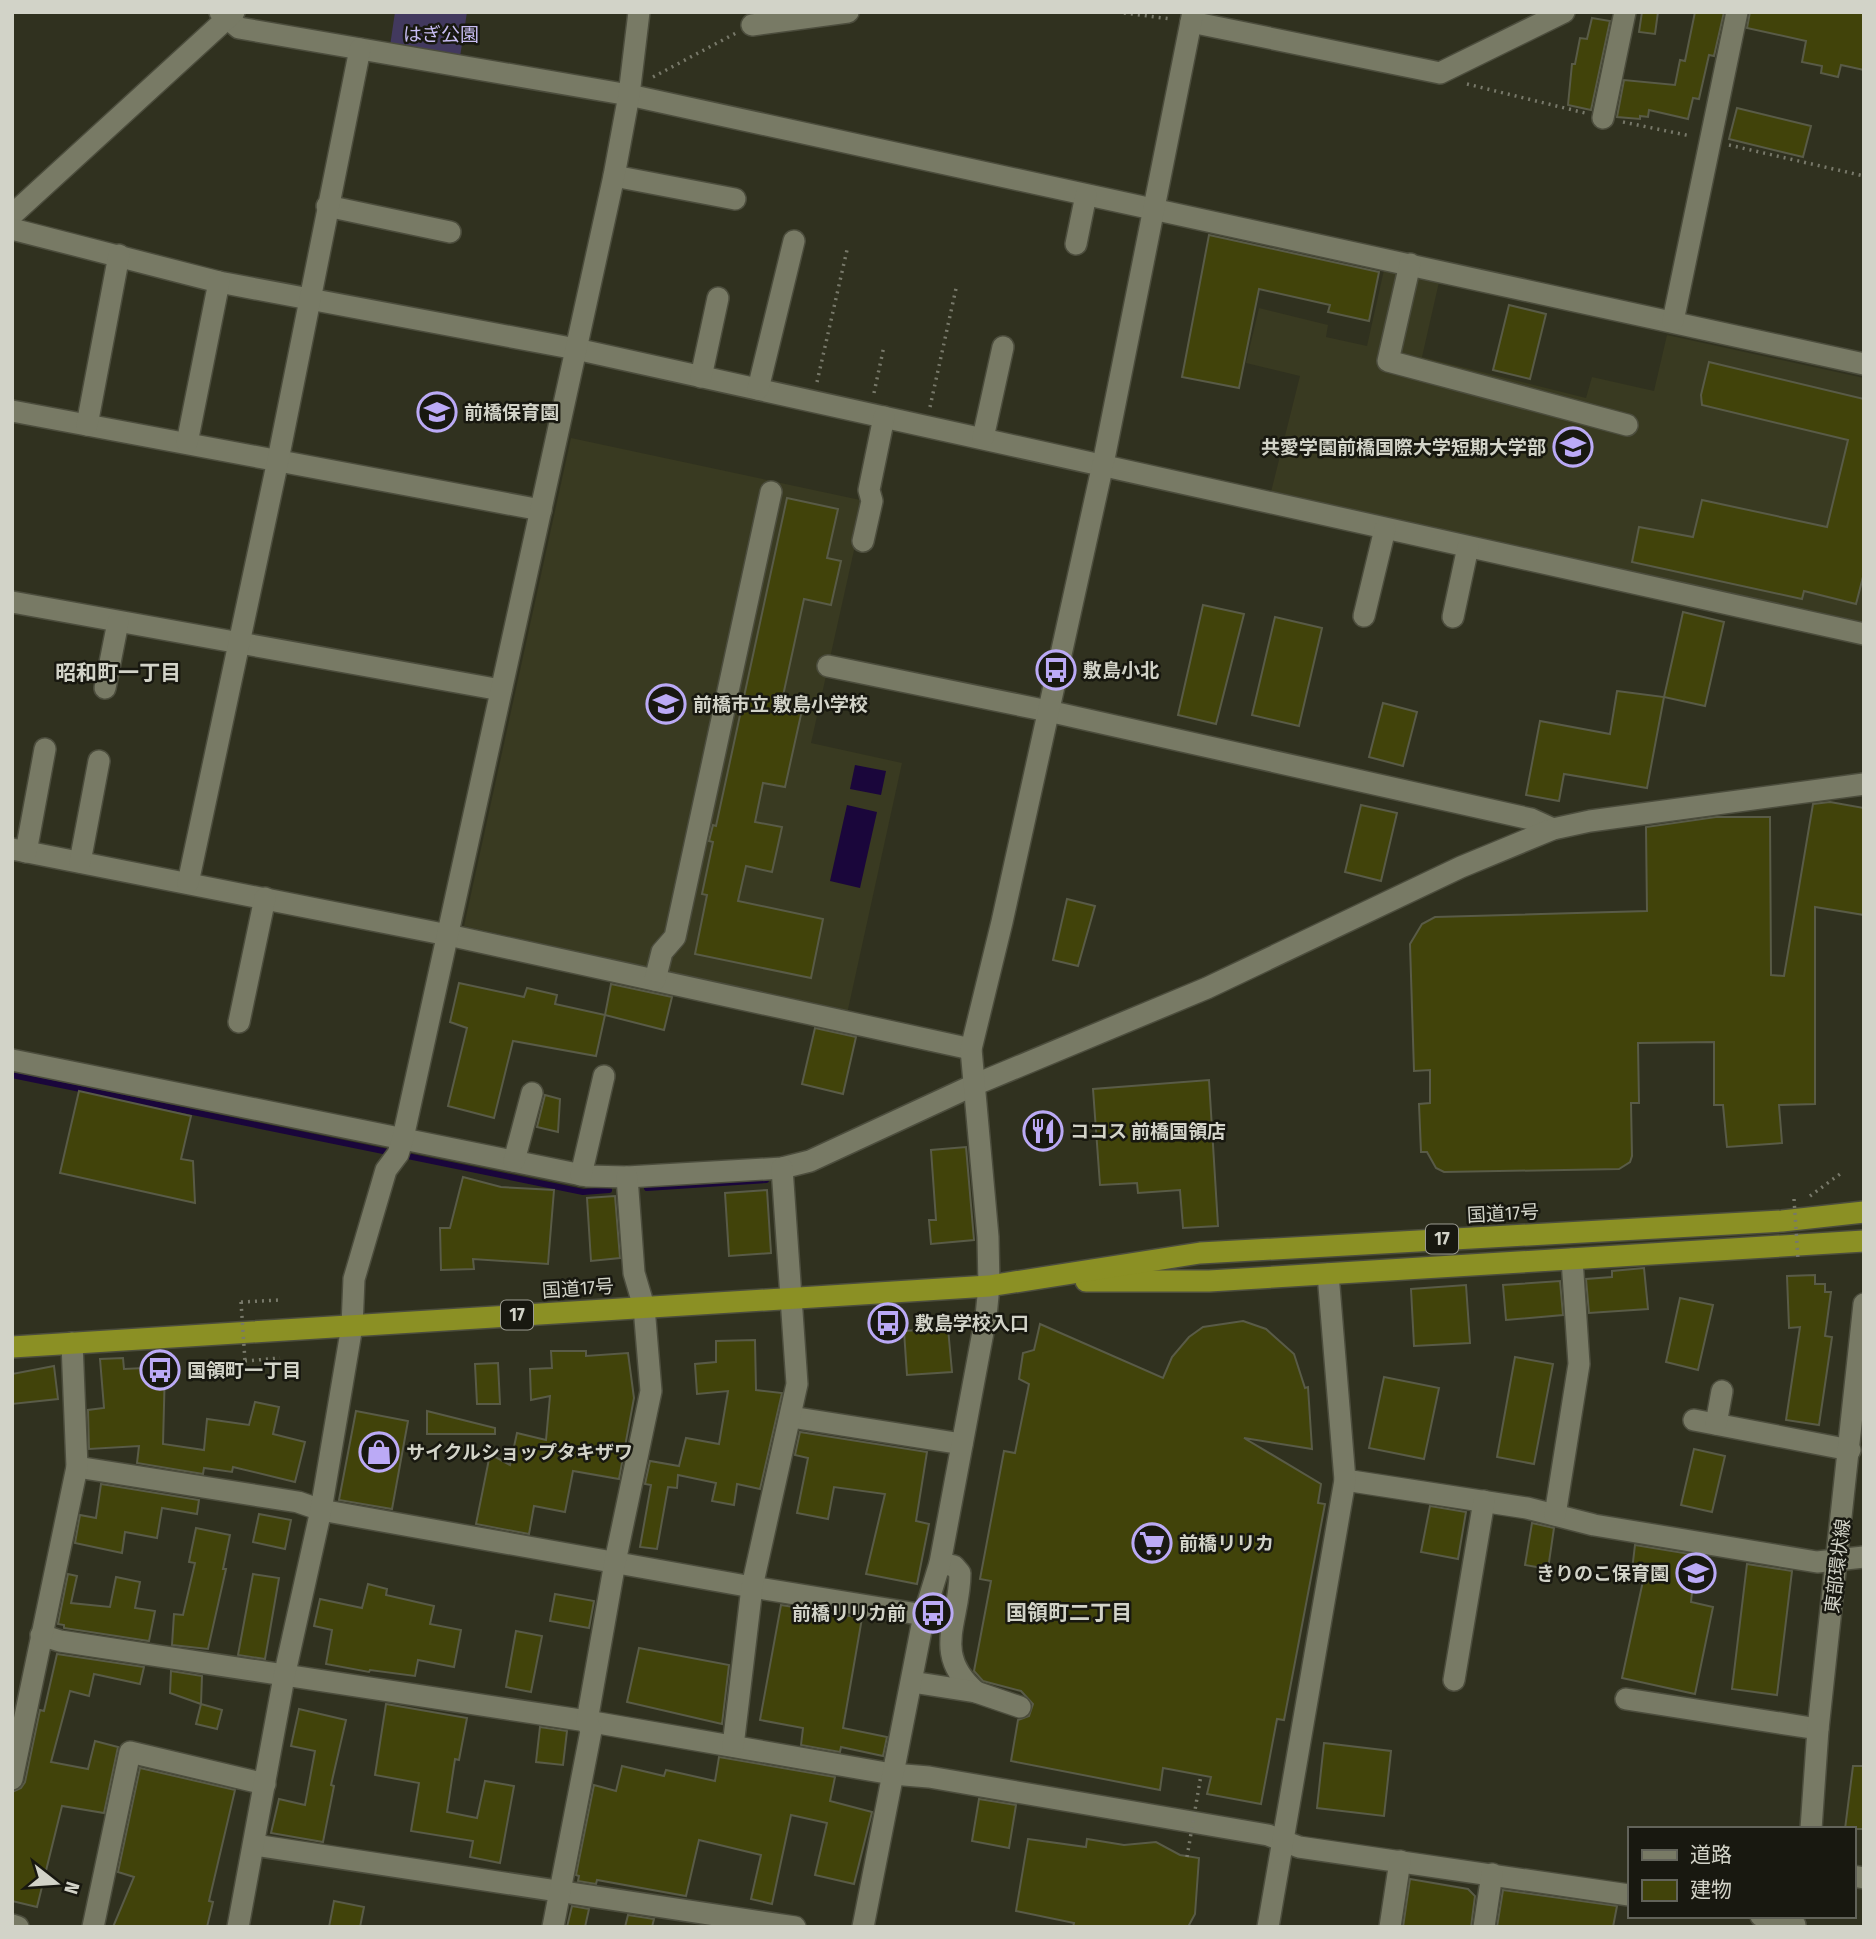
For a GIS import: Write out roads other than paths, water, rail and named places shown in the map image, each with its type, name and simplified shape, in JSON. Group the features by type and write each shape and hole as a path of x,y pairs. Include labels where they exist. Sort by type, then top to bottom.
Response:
{"highway":[{"name":"国道17号","path":"12,1347 791,1296 989,1286 1200,1253 1782,1221 1864,1212"},
{"name":"国道17号","path":"1021,1282 1209,1281 1864,1241"}],"street":[{"path":"238,1927 284,1677 321,1510 352,1326 354,1279 386,1170 398,1154 403,1138 614,176 629,95 639,12"},
{"path":"752,25 848,12"},
{"path":"863,1927 923,1615 940,1563 989,1286 988,1237 971,1049 1103,464 1156,210 1192,17 1440,73 1564,12"},
{"path":"1603,118 1625,12"},
{"path":"1673,321 1708,140 1737,12"},
{"path":"12,215 227,14 239,28 629,95 1864,364"},
{"path":"188,883 278,460 360,49"},
{"path":"614,176 735,199"},
{"path":"1076,244 1086,195"},
{"path":"327,206 450,232"},
{"path":"12,229 219,282 576,349 1864,634"},
{"path":"758,389 794,241"},
{"path":"87,425 119,255"},
{"path":"1410,264 1388,360 1627,425"},
{"path":"187,443 219,282"},
{"path":"701,377 718,298"},
{"path":"984,438 1003,347"},
{"path":"12,411 541,509"},
{"path":"863,541 872,502 869,490 877,414"},
{"path":"655,979 662,952 675,937 771,492"},
{"path":"1364,616 1385,529"},
{"path":"1453,617 1468,547"},
{"path":"12,602 501,690"},
{"path":"105,688 118,622"},
{"path":"828,666 1048,711 1531,819 1553,829"},
{"path":"45,749 19,850 448,935 971,1049"},
{"path":"80,862 99,761"},
{"path":"12,1060 581,1175 627,1177 782,1168 810,1161 974,1085 1207,988 1461,867 1553,829 1590,821 1864,784"},
{"path":"239,1022 265,898"},
{"path":"581,1175 604,1076"},
{"path":"514,1161 532,1093"},
{"path":"733,1745 752,1587 792,1416 797,1376 782,1168"},
{"path":"553,1927 590,1731 587,1721 615,1562 651,1391 644,1307 634,1273 627,1177"},
{"path":"1555,1515 1579,1364 1572,1259"},
{"path":"1268,1927 1345,1480 1328,1274"},
{"name":"東部環状線","path":"1811,1827 1818,1729 1850,1450 1860,1393 1864,1304"},
{"path":"12,1779 77,1467 72,1343"},
{"path":"1716,1424 1721,1391"},
{"path":"792,1416 962,1444"},
{"path":"1694,1420 1850,1450"},
{"path":"77,1467 298,1502 321,1510 923,1615"},
{"path":"1345,1480 1484,1501 1594,1525 1817,1562 1864,1557"},
{"path":"1454,1680 1484,1501"},
{"path":"940,1563 954,1566 960,1573 950,1652 954,1668 975,1692"},
{"path":"41,1635 60,1641 284,1677 587,1721 892,1774 929,1777 1268,1835 1299,1847 1628,1895"},
{"path":"912,1682 975,1692 1020,1707"},
{"path":"1626,1699 1818,1729"},
{"path":"93,1927 130,1752 265,1784"},
{"path":"254,1845 560,1889 795,1927"},
{"path":"1390,1927 1400,1861"},
{"path":"1484,1927 1492,1874"},
{"path":"1771,1918 1796,1923"},
{"path":"12,1925 18,1927"}],"waterway":[{"path":"12,1075 583,1192 609,1190"},
{"path":"647,1188 766,1180"}],"place":[{"name":"前橋保育園","path":"437,412"},
{"name":"共愛学園前橋国際大学短期大学部","path":"1573,447"},
{"name":"敷島小北","path":"1056,670"},
{"name":"前橋市立 敷島小学校","path":"666,704"},
{"name":"ココス 前橋国領店","path":"1043,1131"},
{"name":"敷島学校入口","path":"888,1323"},
{"name":"国領町一丁目","path":"160,1370"},
{"name":"サイクルショップタキザワ","path":"379,1452"},
{"name":"前橋リリカ","path":"1152,1543"},
{"name":"きりのこ保育園","path":"1696,1573"},
{"name":"前橋リリカ前","path":"933,1613"}],"district":[{"name":"昭和町一丁目","path":"118,673"},
{"name":"国領町二丁目","path":"1069,1613"}],"park label":[{"name":"はぎ公園","path":"441,34"}]}
